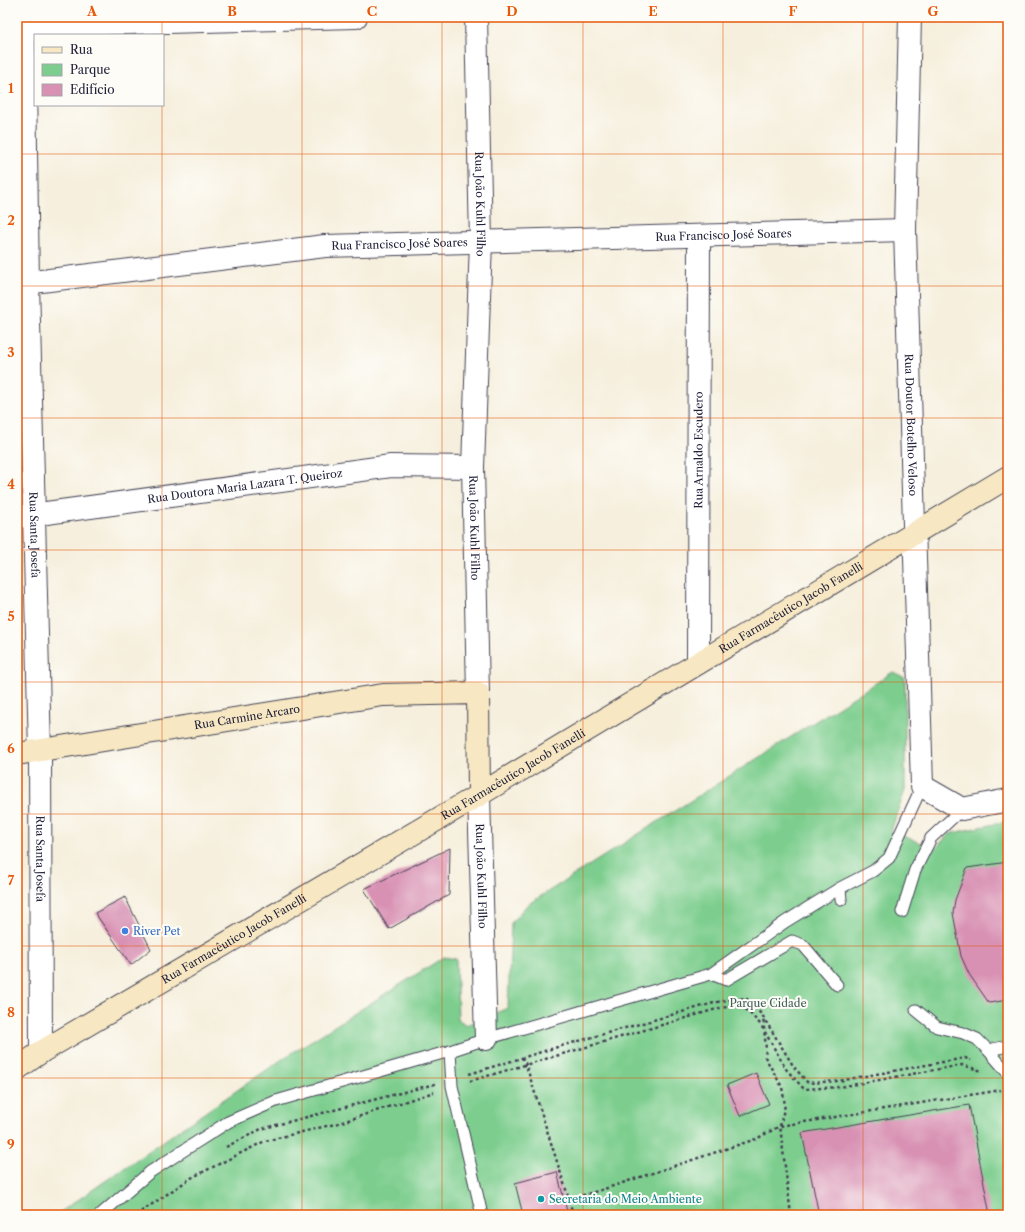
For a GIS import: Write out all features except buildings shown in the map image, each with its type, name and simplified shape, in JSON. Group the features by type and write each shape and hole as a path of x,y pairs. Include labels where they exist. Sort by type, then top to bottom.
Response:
{"main road":[{"name":"Rua Farmacêutico Jacob Fanelli","path":"17,1070 42,1052 479,795 1008,477"},
{"name":"Rua Carmine Arcaro","path":"17,754 383,696 478,693"},
{"name":"Rua João Kuhl Filho","path":"478,693 479,795"}],"street":[{"path":"22,23 356,17"},
{"name":"Rua João Kuhl Filho","path":"476,17 481,241 473,468 478,693"},
{"name":"Rua Doutor Botelho Veloso","path":"910,17 905,230 922,786"},
{"name":"Rua Santa Josefa","path":"22,23 26,516 40,751 42,1052"},
{"name":"Rua Francisco José Soares","path":"23,284 325,246 905,230"},
{"name":"Rua Arnaldo Escudero","path":"698,663 699,236"},
{"name":"Rua Doutora Maria Lazara T. Queiroz","path":"26,516 391,466 473,468"},
{"path":"922,786 962,809 1008,800"},
{"name":"Rua João Kuhl Filho","path":"479,795 486,1038"}],"lane":[{"path":"100,1215 150,1172 228,1122 276,1101 450,1051 486,1038 711,974 786,922 840,888 873,871 889,858 922,786"},
{"path":"902,912 915,870 931,838 962,809"},
{"path":"840,888 841,900"},
{"path":"711,974 726,980 792,941 803,945 837,985"},
{"path":"916,1010 937,1027 963,1033 977,1040 988,1050 1004,1080"},
{"path":"988,1050 1008,1046"},
{"path":"450,1051 451,1083 482,1215"}],"path":[{"path":"136,1215 191,1178 265,1141 339,1123 522,1057 721,1001 746,998 762,1015 794,1067 808,1083 838,1081 965,1058 973,1060"},
{"path":"219,1150 262,1129 526,1065 720,1008 742,1005 764,1029 786,1069 804,1089 840,1087 962,1065 982,1071 987,1075"},
{"path":"762,1015 765,1057 782,1087 785,1105 780,1126 791,1215"},
{"path":"522,1057 526,1065 573,1215"},
{"path":"569,1199 742,1144 756,1139 780,1126 1004,1080"}],"green space":[{"name":"Parque Cidade","path":"893,672 905,678 905,790 891,831 935,849 949,834 1008,821 1008,1215 56,1215 287,1056 444,957 456,959 458,1019 466,1025 508,1008 511,923 527,905"}],"place":[{"name":"River Pet","path":"125,931"},
{"name":"Secretaria do Meio Ambiente","path":"541,1199"}]}
